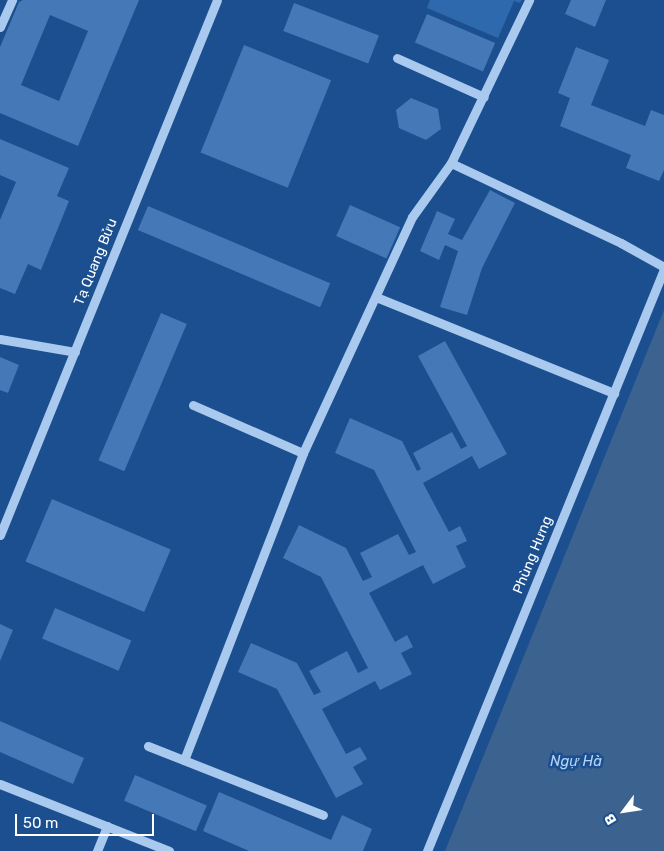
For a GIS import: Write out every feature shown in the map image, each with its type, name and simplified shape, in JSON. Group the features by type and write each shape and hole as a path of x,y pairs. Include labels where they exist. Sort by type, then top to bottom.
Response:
{"street":[{"path":"0,27 12,0"},
{"name":"Tạ Quang Bửu","path":"0,535 217,0"},
{"path":"184,760 303,453 412,217 451,163 529,0"},
{"path":"398,58 484,97"},
{"path":"451,163 621,242 664,268"},
{"name":"Phùng Hưng","path":"426,851 664,268"},
{"path":"376,297 614,393"},
{"path":"0,338 75,352"},
{"path":"194,405 303,453"},
{"path":"148,746 323,815"},
{"path":"0,784 169,851"},
{"path":"97,851 107,826"}],"shaded area":[{"path":"430,0 522,0 520,3 514,1 498,38 427,8"}],"water":[{"name":"Ngự Hà","path":"664,310 664,851 445,851"}],"building":[{"path":"23,0 139,0 78,146 0,113 0,47 19,2","holes":["50,15 88,31 59,101 21,85"]},
{"path":"571,0 606,0 595,27 565,14"},
{"path":"294,3 379,36 368,64 283,31"},
{"path":"427,14 495,43 483,71 415,43"},
{"path":"244,45 331,80 288,188 201,153"},
{"path":"576,47 609,60 591,105 645,126 651,110 664,115 664,170 659,181 626,168 631,155 560,126 570,98 558,93"},
{"path":"411,98 438,109 441,129 426,140 399,128 396,110"},
{"path":"0,139 69,168 57,196 69,201 41,270 28,264 15,294 0,288 0,220 16,182 0,175"},
{"path":"490,190 515,203 482,268 467,315 440,307 458,251 445,245 439,260 420,251 437,211 455,219 448,234 462,240"},
{"path":"350,205 400,227 386,258 336,236"},
{"path":"148,206 330,283 320,307 138,230"},
{"path":"161,313 187,324 124,471 98,460"},
{"path":"445,341 507,454 479,469 472,456 423,483 449,532 460,526 467,541 456,546 466,567 433,584 423,565 369,593 395,642 407,635 413,647 401,653 412,674 380,690 375,681 322,709 346,754 360,747 367,759 353,767 363,784 336,798 277,689 238,672 251,643 297,663 314,695 321,692 309,671 347,651 358,673 368,668 321,577 283,558 299,525 346,548 363,581 372,577 360,553 398,534 409,555 416,552 374,470 335,453 350,418 402,441 417,471 421,469 413,453 452,432 461,449 467,446 418,356"},
{"path":"0,357 19,365 8,393 0,390"},
{"path":"52,499 171,549 144,612 25,562"},
{"path":"55,608 131,640 119,671 42,638"},
{"path":"0,624 13,630 0,661"},
{"path":"0,721 84,758 73,784 0,752"},
{"path":"135,775 207,805 196,831 124,801"},
{"path":"219,792 331,840 342,815 372,829 363,851 249,851 203,831"}]}
